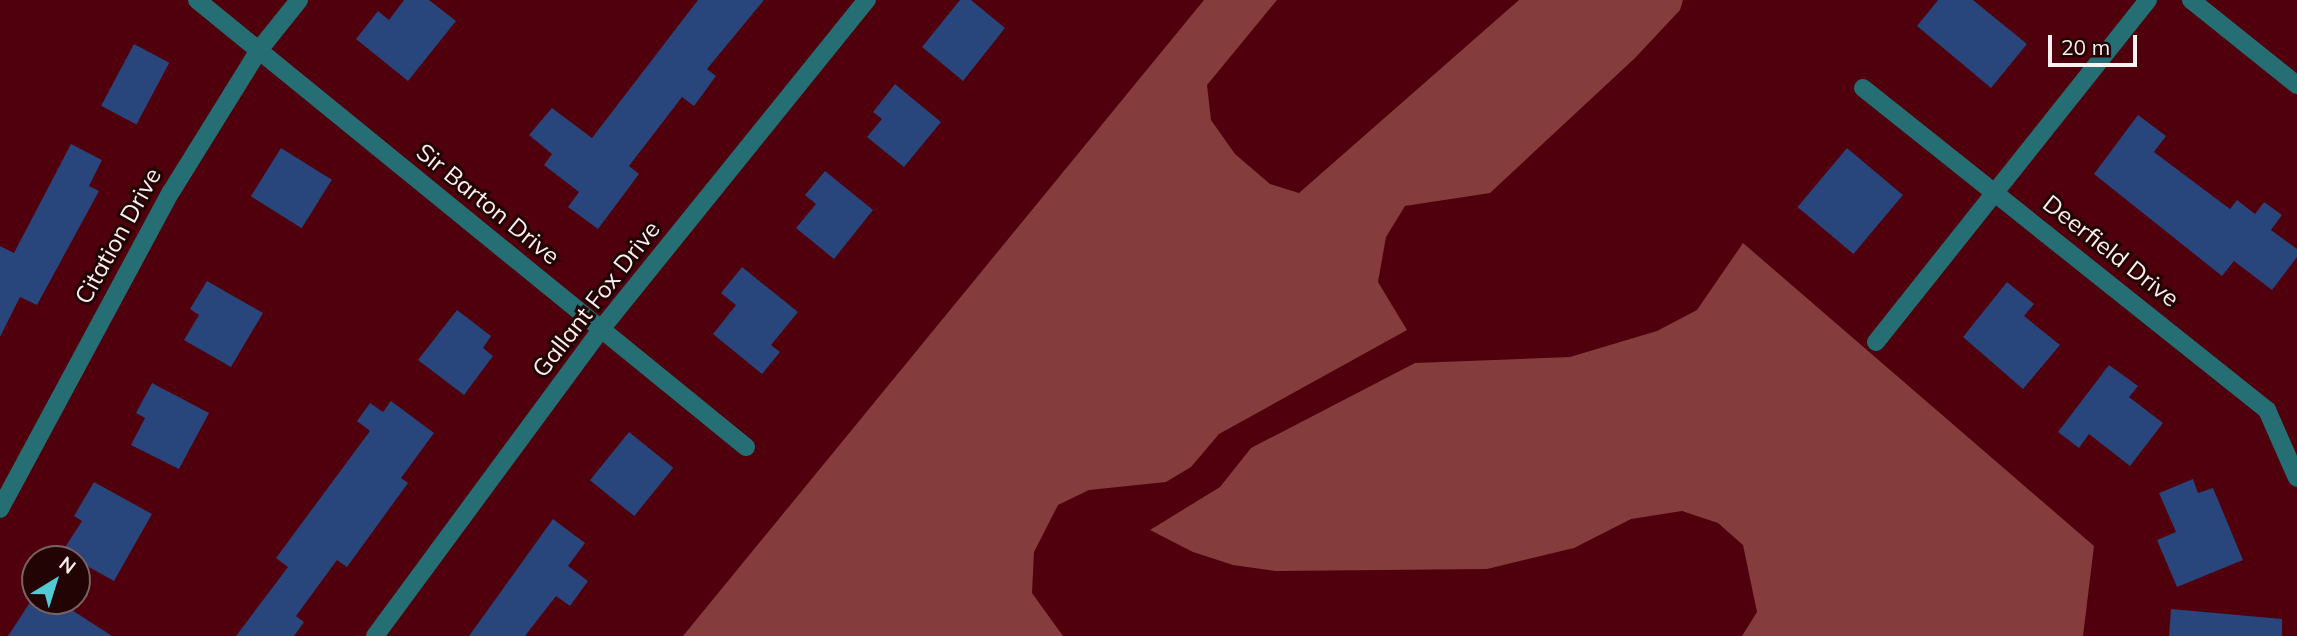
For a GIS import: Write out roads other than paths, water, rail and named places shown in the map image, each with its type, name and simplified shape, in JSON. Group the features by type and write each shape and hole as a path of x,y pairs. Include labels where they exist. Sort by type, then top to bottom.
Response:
{"street":[{"name":"Sir Barton Drive","path":"197,0 746,447"},
{"name":"Citation Drive","path":"0,509 171,191 259,50 299,0"},
{"name":"Gallant Fox Drive","path":"375,636 602,328 867,0"},
{"path":"1877,342 1997,194 2148,0"},
{"path":"2191,0 2297,85"},
{"name":"Deerfield Drive","path":"1863,89 2267,410 2297,478"}]}
